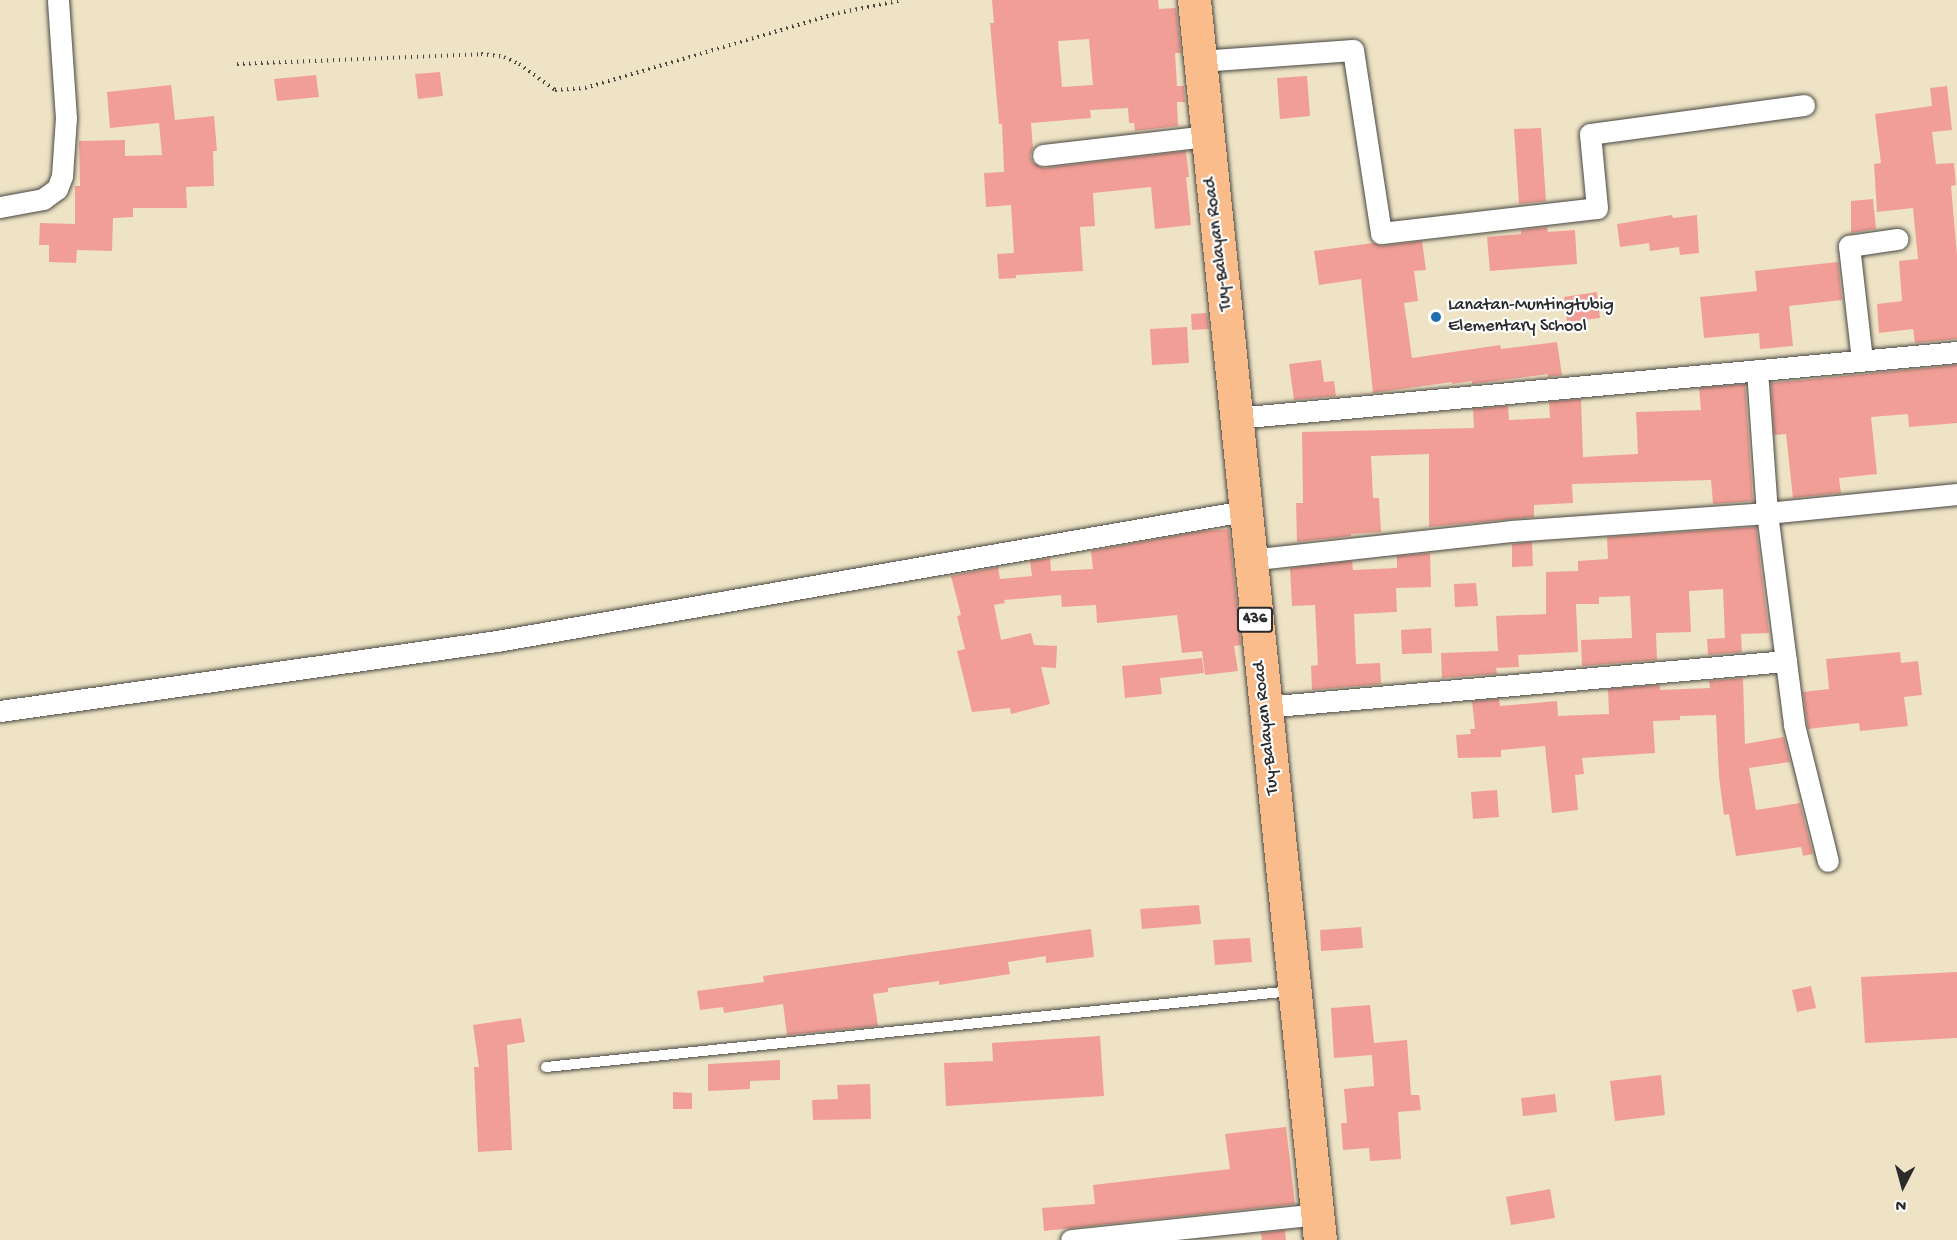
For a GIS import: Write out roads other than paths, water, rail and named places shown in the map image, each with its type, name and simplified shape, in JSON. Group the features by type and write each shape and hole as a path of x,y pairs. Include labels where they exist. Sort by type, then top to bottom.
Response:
{"main road":[{"name":"Tuy-Balayan Road","path":"1194,0 1244,511 1319,1227"}],"street":[{"path":"0,207 43,199 57,189 62,176 66,118 58,0"},
{"path":"1200,61 1353,51 1381,233 1597,208 1590,134 1804,105"},
{"path":"1043,155 1206,136"},
{"path":"1862,360 1849,246 1897,239"},
{"path":"1236,418 1957,352"},
{"path":"1757,370 1767,513 1794,725 1828,861"},
{"path":"1249,560 1511,531 1767,513 1957,494"},
{"path":"0,711 497,641 1244,511"},
{"path":"1264,707 1786,661"},
{"path":"1071,1240 1319,1227"}],"lane":[{"path":"546,1067 1294,990"}],"place":[{"name":"Lanatan-Muntingtubig Elementary School","path":"1436,317"}]}
